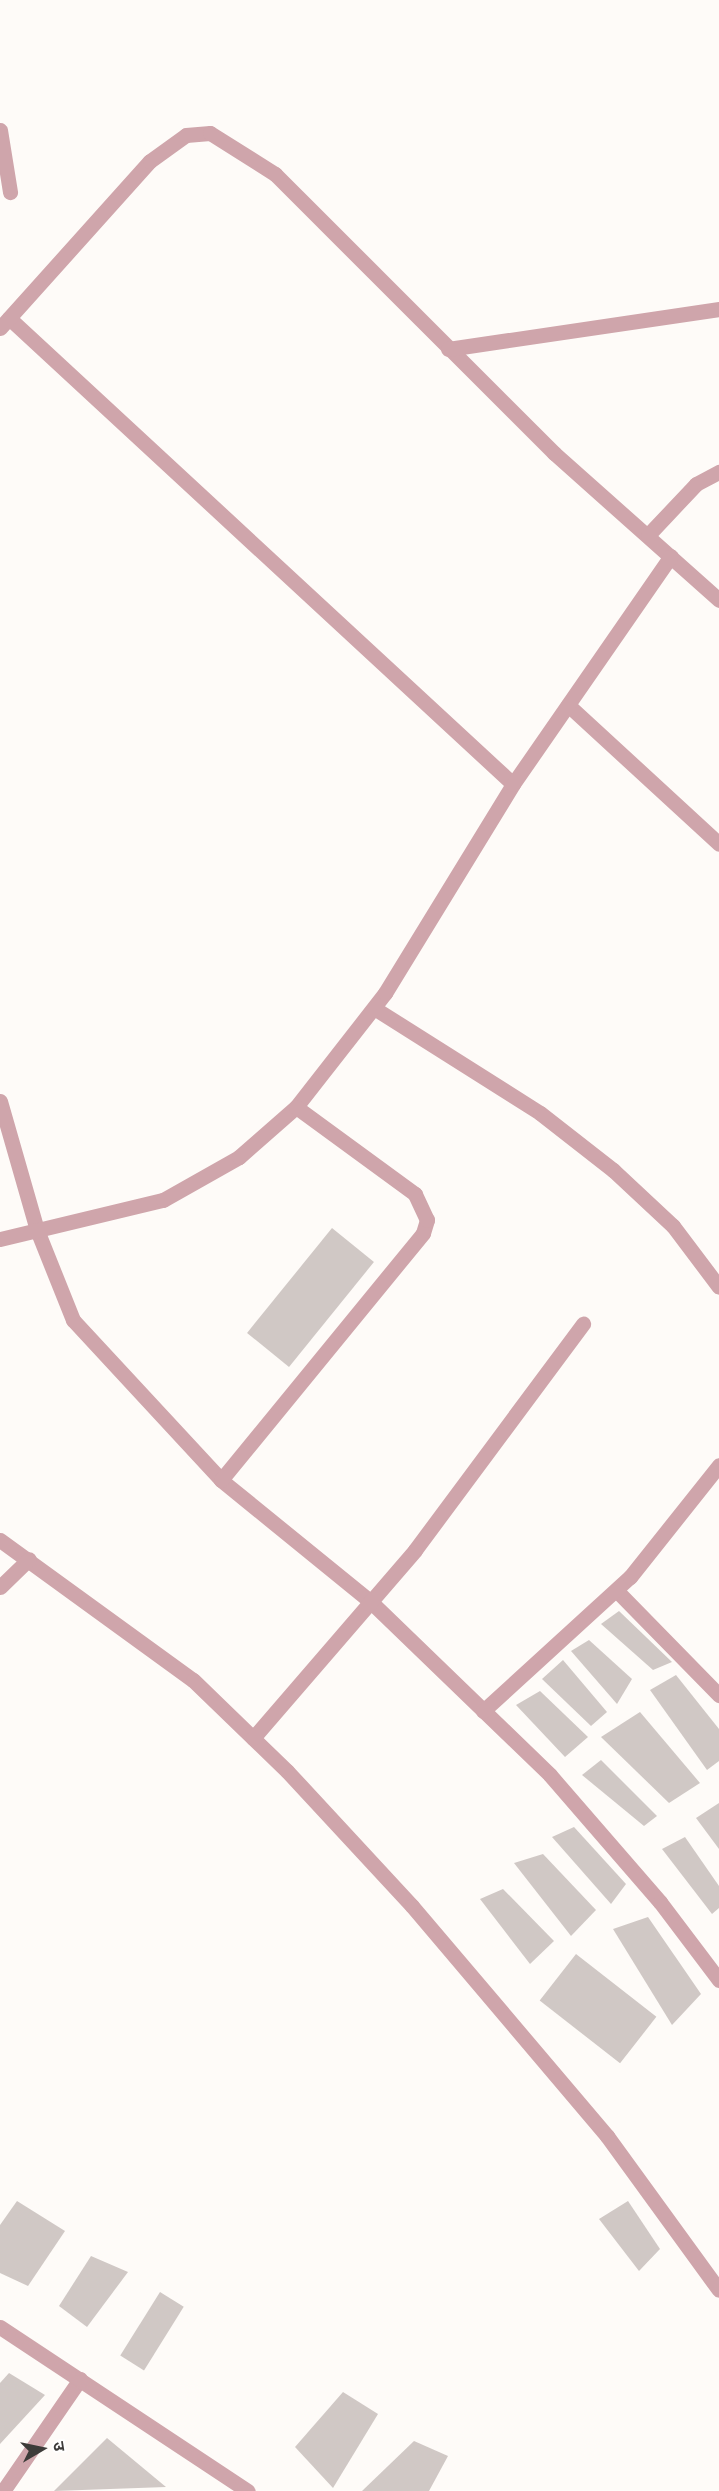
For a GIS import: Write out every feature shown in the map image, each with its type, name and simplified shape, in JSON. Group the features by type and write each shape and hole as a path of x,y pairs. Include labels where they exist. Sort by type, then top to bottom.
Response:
{"street":[{"path":"0,130 10,192"},
{"path":"513,784 5,323 150,161 186,135 210,133 275,174 554,453 719,600"},
{"path":"448,349 719,309"},
{"path":"648,535 696,484 719,472"},
{"path":"0,1239 163,1200 239,1157 296,1107 374,1008 513,784 671,556"},
{"path":"568,705 719,844"},
{"path":"374,1008 540,1113 613,1170 674,1226 719,1287"},
{"path":"0,1101 37,1230 74,1320 221,1480 370,1601 550,1775 660,1902 719,1980"},
{"path":"221,1480 423,1233 427,1220 415,1194 296,1107"},
{"path":"253,1738 415,1550 583,1324"},
{"path":"483,1711 617,1591 719,1465"},
{"path":"0,1540 193,1680 253,1738 420,1915 607,2136 719,2290"},
{"path":"0,1587 28,1559"},
{"path":"617,1591 719,1695"},
{"path":"0,2327 248,2491"},
{"path":"3,2491 80,2379"}],"building":[{"path":"332,1228 374,1262 289,1367 247,1333"},
{"path":"619,1611 672,1662 653,1670 601,1624"},
{"path":"589,1640 632,1679 617,1704 571,1651"},
{"path":"563,1660 607,1712 591,1726 542,1679"},
{"path":"676,1675 719,1729 719,1761 707,1770 650,1690"},
{"path":"540,1691 588,1737 565,1757 516,1705"},
{"path":"640,1712 700,1783 669,1803 601,1737"},
{"path":"601,1760 657,1816 644,1826 582,1775"},
{"path":"719,1803 719,1849 696,1818"},
{"path":"574,1827 626,1884 611,1904 552,1837"},
{"path":"685,1837 719,1886 719,1908 712,1914 662,1849"},
{"path":"543,1854 596,1910 571,1936 514,1863"},
{"path":"503,1889 554,1941 530,1964 480,1899"},
{"path":"648,1917 701,1994 672,2025 613,1929"},
{"path":"576,1954 656,2017 620,2063 540,2000"},
{"path":"17,2201 65,2231 28,2286 0,2273 0,2225"},
{"path":"628,2201 660,2249 639,2271 599,2219"},
{"path":"91,2256 128,2272 87,2327 59,2306"},
{"path":"160,2292 184,2307 144,2370 120,2356"},
{"path":"9,2373 45,2395 0,2444 0,2383"},
{"path":"343,2392 378,2414 333,2488 295,2447"},
{"path":"107,2438 166,2487 54,2491"},
{"path":"414,2441 448,2456 429,2491 362,2491"}]}
